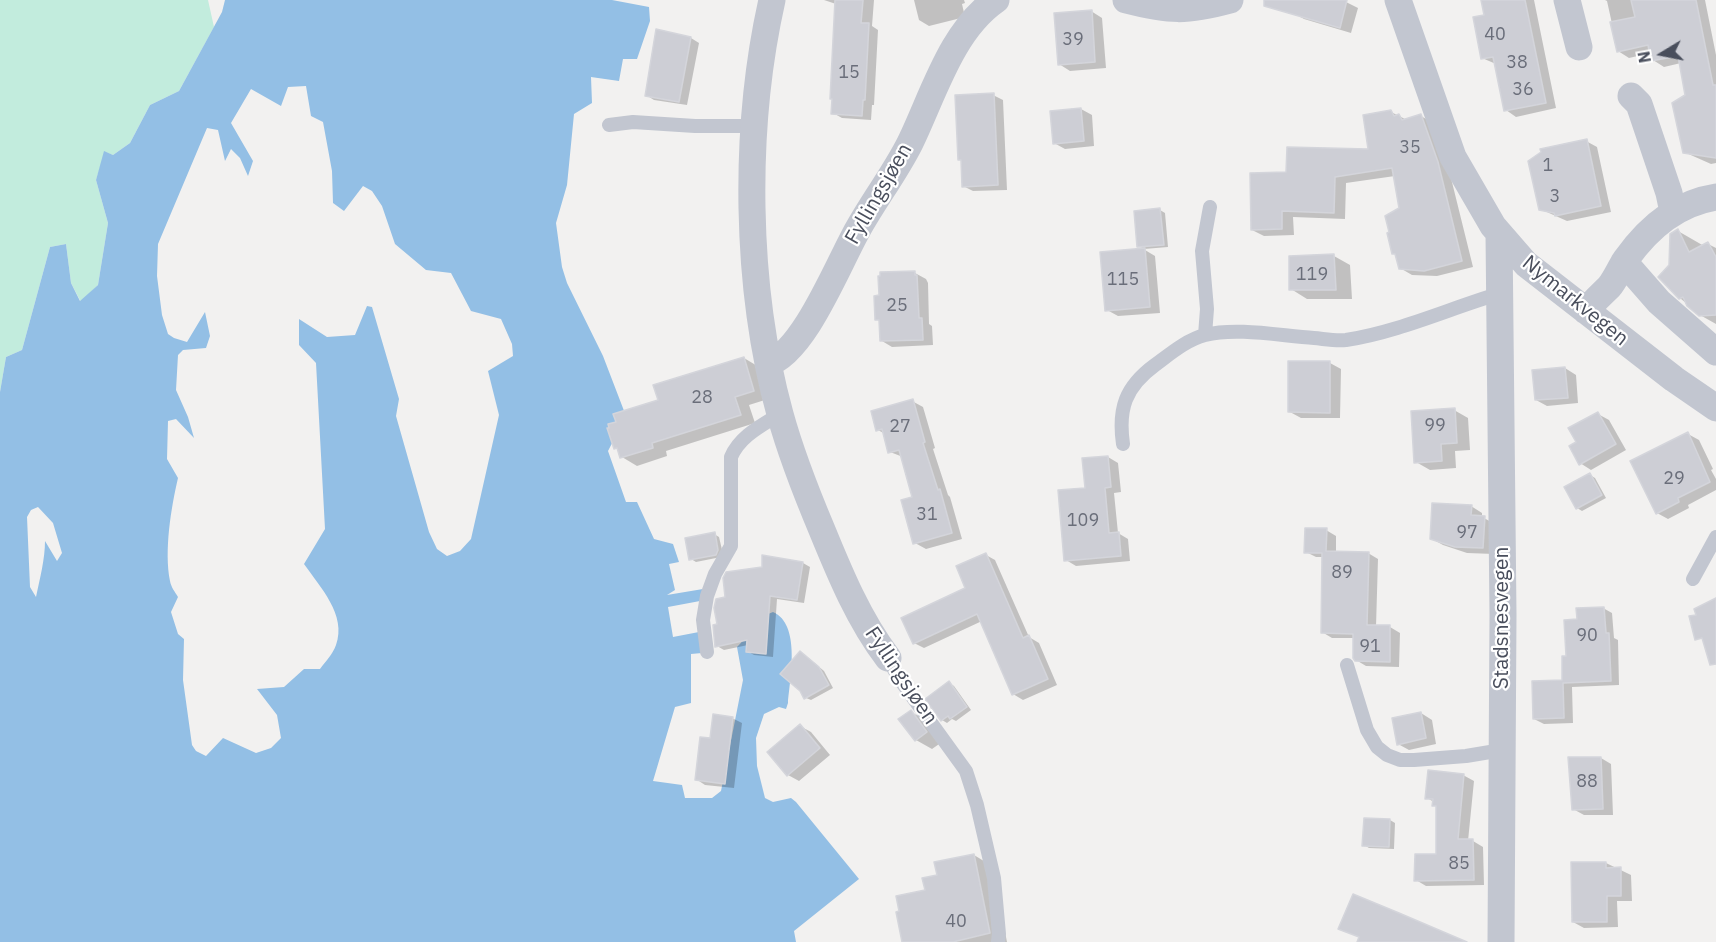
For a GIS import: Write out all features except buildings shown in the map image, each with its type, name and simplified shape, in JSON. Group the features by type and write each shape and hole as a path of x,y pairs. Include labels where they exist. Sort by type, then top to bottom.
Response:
{"street":[{"name":"Fyllingsjøen","path":"772,0 758,79 752,179 758,286 768,363 796,466 837,567 858,612 888,658"},
{"path":"1126,0 1157,8 1185,10 1230,0"},
{"name":"Nymarkvegen","path":"1398,0 1454,157 1499,234 1526,264 1674,379 1716,408"},
{"path":"1567,0 1579,47"},
{"name":"Fyllingsjøen","path":"768,363 777,360 792,347 818,310 858,228 909,145 950,55 987,8"},
{"path":"1631,96 1639,104 1669,193 1673,212"},
{"path":"1586,311 1610,286 1636,244 1655,225 1673,212 1716,198"},
{"name":"Stadsnesvegen","path":"1499,234 1503,615 1501,942"},
{"path":"1624,262 1659,302 1716,352"}],"lane":[{"path":"609,125 633,122 694,126 755,126"},
{"path":"1205,335 1207,309 1202,251 1210,207"},
{"path":"1123,444 1120,424 1122,409 1131,387 1149,369 1185,344 1205,335 1236,332 1351,339 1389,331 1498,294"},
{"path":"707,652 703,620 707,596 715,574 731,546 730,457 748,434 780,414"},
{"path":"1693,579 1716,537"},
{"name":"Fyllingsjøen","path":"888,658 898,677 966,771 977,805 994,878 998,942"},
{"path":"1347,665 1367,730 1377,747 1387,755 1400,760 1414,760 1466,756 1502,750"}],"green space":[{"path":"0,0 208,0 214,27 179,91 150,105 130,143 113,155 105,152 96,180 108,223 98,285 81,302 71,283 66,244 50,247 22,350 6,357 0,392"}],"water":[{"path":"225,0 612,0 649,7 650,21 637,59 623,59 619,81 591,77 592,103 574,114 567,185 556,223 562,267 567,283 603,356 626,416 608,451 626,502 637,502 654,539 673,544 679,562 669,564 675,590 667,595 703,589 700,601 668,607 673,637 699,632 702,653 691,654 691,703 675,707 653,781 682,785 685,798 712,798 721,791 743,680 737,647 768,614 773,612 782,618 791,639 792,666 786,709 779,707 764,714 756,738 757,766 765,798 773,802 791,798 796,802 859,879 794,931 796,942 0,942 0,392 6,357 22,350 50,247 66,244 71,283 80,301 98,285 108,223 96,180 104,151 113,155 130,143 150,105 179,91 222,12","holes":["306,86 311,116 323,122 332,171 333,203 344,211 363,186 372,191 382,206 395,244 426,270 451,273 471,311 501,319 512,344 513,356 488,371 499,415 471,539 460,551 447,556 437,549 429,532 396,416 399,399 372,307 367,306 355,335 327,337 299,319 299,345 316,363 325,529 304,564 335,612 338,623 336,645 320,669 304,669 284,687 257,689 277,715 281,738 271,748 256,753 223,738 206,756 196,751 192,745 183,680 184,639 178,634 171,612 178,597 170,581 168,543 178,478 167,459 168,421 176,419 194,438 176,390 178,355 183,350 206,348 210,336 205,312 187,342 168,334 162,315 157,276 158,244 207,128 218,130 225,161 231,149 240,158 248,176 253,161 231,123 251,89 281,106 288,87","38,507 53,523 62,553 57,561 45,541 36,597 30,587 27,517 31,510"]}]}
